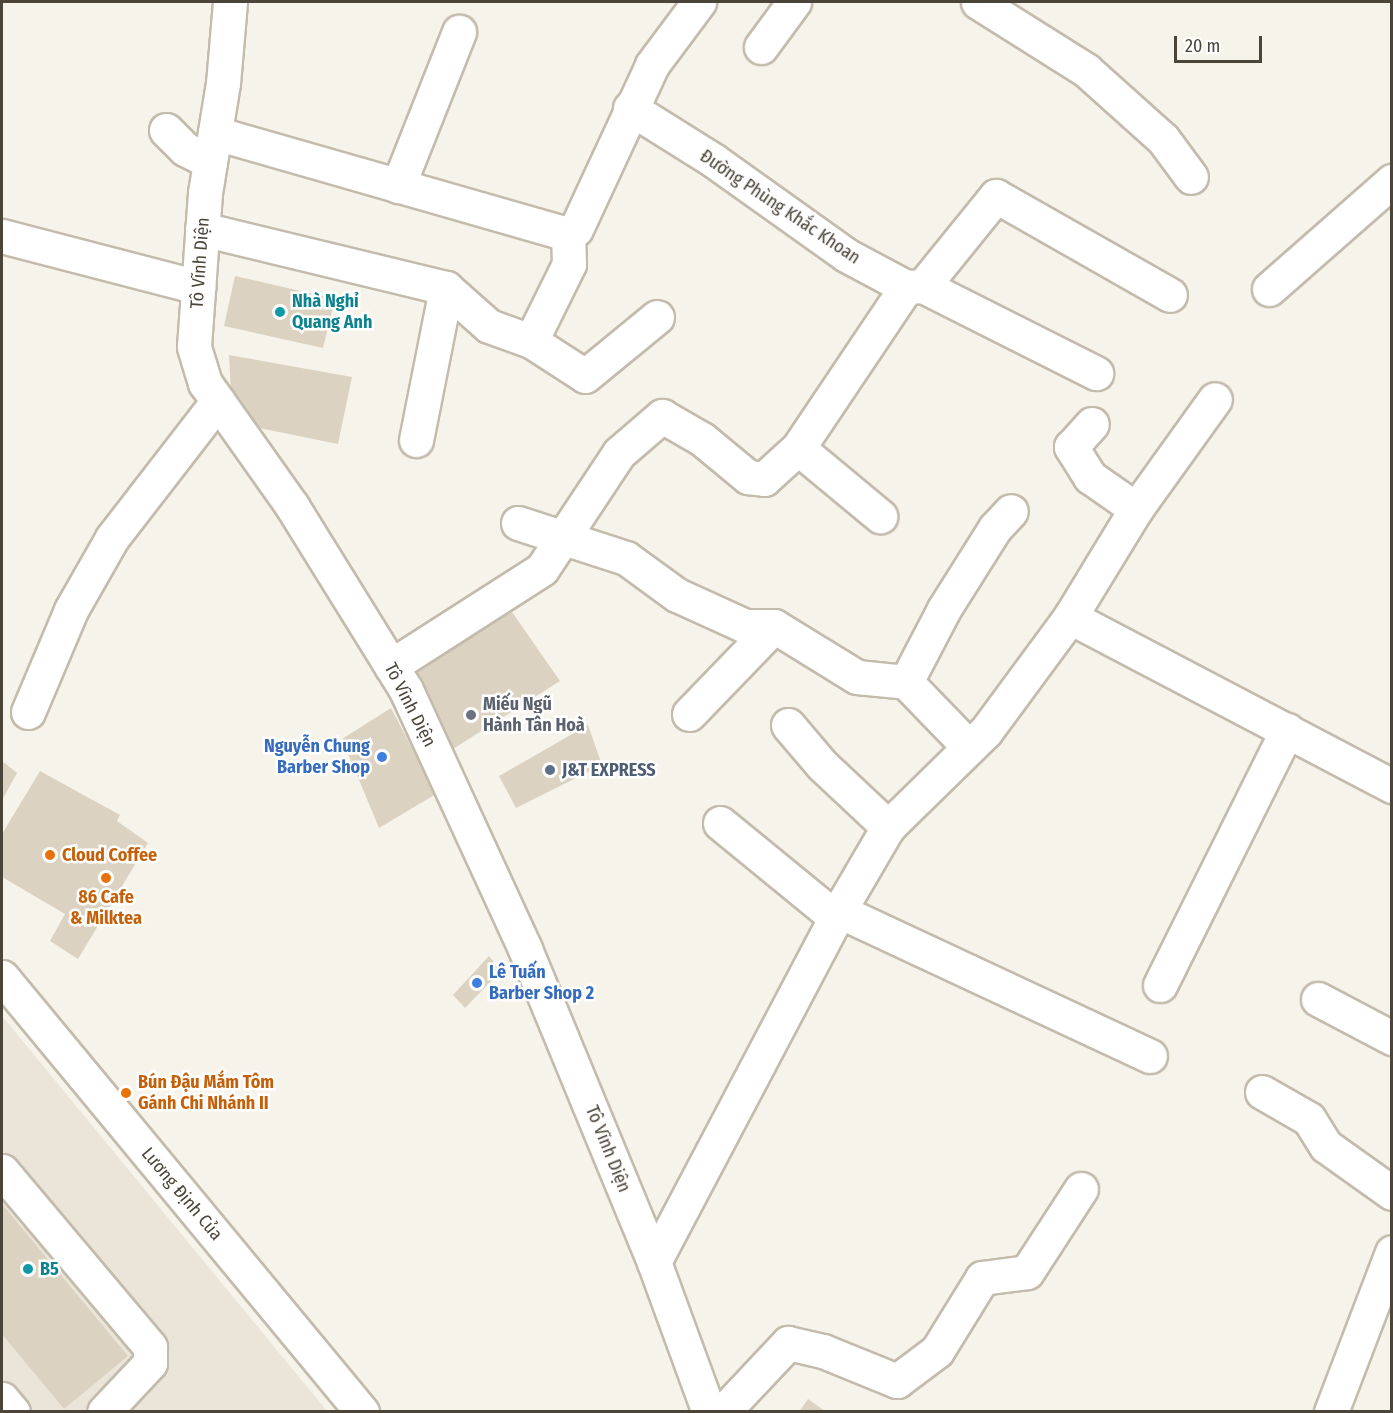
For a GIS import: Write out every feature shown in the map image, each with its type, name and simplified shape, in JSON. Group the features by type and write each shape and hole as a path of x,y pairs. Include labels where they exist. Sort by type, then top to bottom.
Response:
{"street":[{"name":"Tô Vĩnh Diện","path":"230,2 202,229 198,287 195,347 205,382 292,506 391,666 525,949 654,1262 710,1412"},
{"path":"166,130 185,149 212,147 398,186 567,234 576,229 652,64 699,2"},
{"path":"761,48 794,2"},
{"path":"978,2 1086,70 1163,139 1191,177"},
{"path":"398,186 459,32"},
{"name":"Đường Phùng Khắc Khoan","path":"630,108 713,160 846,255 1095,373"},
{"path":"1269,289 1392,181"},
{"path":"391,666 542,568 620,453 662,416 759,480 798,448 915,286 996,196 1170,295"},
{"path":"202,229 446,288 489,326 531,341 585,376 657,317"},
{"path":"531,341 569,264 567,234"},
{"path":"2,236 198,287"},
{"path":"416,440 446,288"},
{"path":"654,1262 838,915 888,827 968,746 986,731 1070,617 1136,509 1215,399"},
{"path":"28,712 71,610 112,538 218,400"},
{"path":"1092,424 1071,447 1090,477 1136,509"},
{"path":"798,448 880,516"},
{"path":"906,682 950,600 1011,511"},
{"path":"518,523 626,558 677,595 745,626 774,626 857,677 906,682 968,746"},
{"path":"1070,617 1392,786"},
{"path":"689,714 774,626"},
{"path":"788,725 822,765 888,827"},
{"path":"1161,985 1287,730"},
{"path":"720,823 838,915 1150,1056"},
{"name":"Lương Định Của","path":"3,983 362,1412"},
{"path":"1318,999 1392,1038"},
{"path":"1262,1092 1309,1119 1326,1146 1392,1193"},
{"path":"2,1171 150,1347 150,1363 105,1412"},
{"path":"723,1412 788,1343 823,1351 897,1381 937,1351 982,1278 1027,1272 1081,1189"},
{"path":"1331,1412 1392,1252"},
{"path":"2,1399 13,1412"}],"shaded area":[{"path":"2,1016 327,1411 2,1411"}],"building":[{"name":"Nhà Nghỉ Quang Anh","path":"235,276 335,299 323,348 224,326"},
{"path":"229,355 352,377 338,444 254,427 231,392"},
{"name":"Miếu Ngũ Hành Tân Hoà","path":"512,612 560,681 453,749 415,671"},
{"name":"Nguyễn Chung Barber Shop","path":"391,708 436,794 379,828 342,739"},
{"name":"J&T EXPRESS","path":"588,725 602,765 516,808 499,776"},
{"path":"2,761 17,773 2,800"},
{"name":"Cloud Coffee","path":"40,771 120,815 117,821 148,843 78,959 50,941 65,914 2,877 2,834"},
{"name":"Lê Tuấn Barber Shop 2","path":"489,956 501,971 465,1008 453,995"},
{"name":"B5","path":"2,1204 128,1356 64,1409 2,1334"},
{"path":"808,1399 826,1412 799,1412"}],"place":[{"name":"Nhà Nghỉ Quang Anh","path":"280,312"},
{"name":"Miếu Ngũ Hành Tân Hoà","path":"471,715"},
{"name":"Nguyễn Chung Barber Shop","path":"382,757"},
{"name":"J&T EXPRESS","path":"550,770"},
{"name":"Cloud Coffee","path":"50,855"},
{"name":"86 Cafe & Milktea","path":"106,878"},
{"name":"Lê Tuấn Barber Shop 2","path":"477,983"},
{"name":"Bún Đậu Mắm Tôm Gánh Chi Nhánh II","path":"126,1093"},
{"name":"B5","path":"28,1269"}]}
